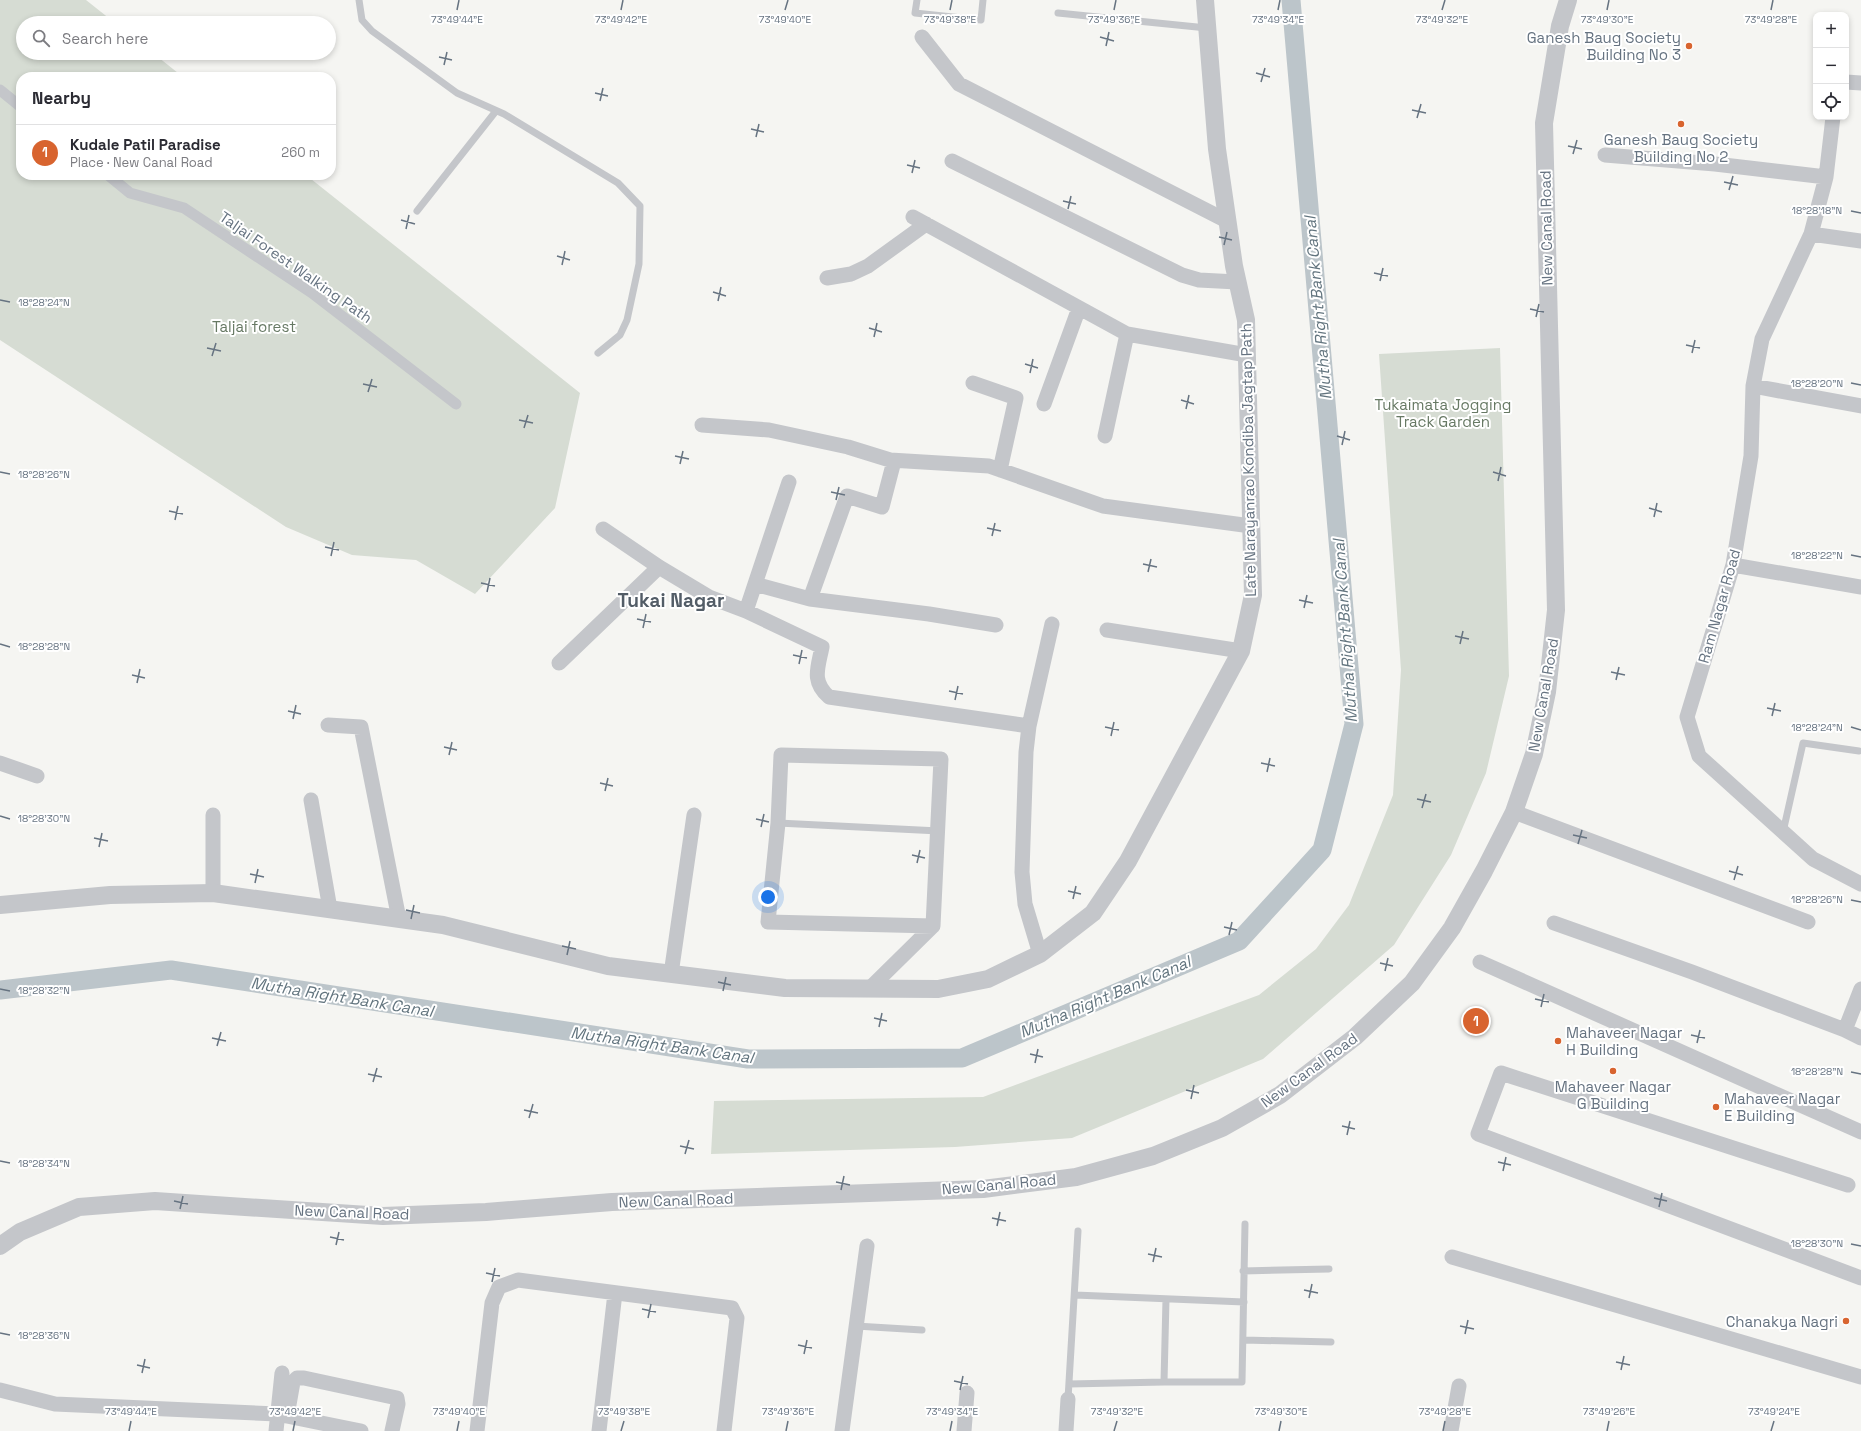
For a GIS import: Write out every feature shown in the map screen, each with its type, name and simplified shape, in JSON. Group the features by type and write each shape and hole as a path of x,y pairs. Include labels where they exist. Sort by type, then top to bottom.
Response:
{"street":[{"name":"Late Narayanrao Kondiba Jagtap Path","path":"0,905 110,895 213,892 443,925 608,966 785,988 938,989 988,979 1040,954 1093,913 1128,861 1241,651 1253,595 1246,320 1227,221 1217,149 1205,0"},
{"name":"New Canal Road","path":"0,1246 20,1232 79,1206 155,1201 383,1216 486,1212 612,1202 983,1188 1076,1177 1153,1156 1222,1128 1280,1095 1355,1037 1406,989 1452,928 1484,871 1514,812 1534,754 1547,692 1556,610 1544,123 1560,26 1568,0"},
{"path":"922,37 959,84 1227,221"},
{"path":"1849,82 1861,83"},
{"path":"0,90 16,103"},
{"name":"Ram Nagar Road","path":"1833,120 1826,177 1811,234 1762,339 1753,386 1751,456 1733,565 1687,717 1699,756 1813,859 1861,884"},
{"path":"1605,155 1715,164 1826,177"},
{"path":"952,161 1182,275 1199,280 1238,282"},
{"name":"Taljai Forest Walking Path","path":"114,180 130,193 184,208 191,212 312,293 456,404"},
{"path":"913,216 1127,334 1247,355"},
{"path":"827,278 851,274 868,266 926,224"},
{"path":"1811,234 1861,241"},
{"path":"1044,404 1079,308"},
{"path":"1105,436 1127,334"},
{"path":"973,383 1016,398 1000,470"},
{"path":"1753,386 1861,406"},
{"path":"702,425 769,430 848,447 894,461 989,466 1103,506 1251,526"},
{"path":"810,599 847,496 882,508 894,461"},
{"path":"746,611 790,482"},
{"path":"603,529 659,567 709,597 746,611 822,647 816,678 821,690 829,697 1029,726"},
{"path":"1733,565 1861,587"},
{"path":"559,663 659,567"},
{"path":"755,584 810,599 929,614 996,625"},
{"path":"1040,954 1025,904 1022,872 1026,752 1029,726 1052,624"},
{"path":"1107,630 1241,651"},
{"path":"328,725 361,727 399,919"},
{"path":"869,989 933,926 939,830 941,759 781,755 778,823 768,922 933,926"},
{"path":"0,763 37,776"},
{"path":"311,800 330,909"},
{"path":"1514,812 1808,922"},
{"path":"671,974 694,815"},
{"path":"213,816 213,892"},
{"path":"1554,923 1700,975 1844,1030 1861,1038"},
{"path":"1480,962 1861,1132"},
{"path":"1844,1030 1861,989"},
{"path":"1848,1185 1501,1073 1478,1134 1861,1278"},
{"path":"842,1431 867,1246"},
{"path":"1452,1257 1861,1377"},
{"path":"477,1431 492,1304 499,1287 518,1280 615,1294 732,1308 737,1318 724,1431"},
{"path":"599,1431 615,1294"},
{"path":"282,1373 282,1415"},
{"path":"276,1431 293,1382 297,1378 304,1378 397,1398 398,1404 392,1431"},
{"path":"1451,1431 1459,1386"},
{"path":"0,1390 55,1404 282,1415 361,1431"},
{"path":"964,1431 967,1393"},
{"path":"1066,1431 1068,1399"}],"lane":[{"path":"359,0 362,20 372,32 457,93 496,111 618,183 640,206 640,264 627,320 620,335 598,353"},
{"path":"917,0 915,13 981,20 983,0"},
{"path":"1058,13 1208,28"},
{"path":"417,210 496,111"},
{"path":"1783,832 1803,743 1859,751"},
{"path":"778,823 939,830"},
{"path":"1069,1384 1242,1382 1244,1340 1243,1271 1245,1224"},
{"path":"1068,1399 1078,1231"},
{"path":"1243,1271 1329,1269"},
{"path":"1075,1295 1244,1302"},
{"path":"1164,1382 1166,1298"},
{"path":"856,1326 922,1330"},
{"path":"1244,1340 1331,1342"}],"green space":[{"name":"Taljai forest","path":"0,0 86,0 106,16 16,16 16,60 162,60 177,72 16,72 16,180 312,180 580,393 555,508 475,594 416,560 352,555 286,527 0,340"},
{"name":"Tukaimata Jogging Track Garden","path":"1500,348 1509,676 1486,773 1451,855 1394,945 1263,1059 1072,1138 955,1147 711,1154 714,1101 983,1097 1259,995 1316,949 1349,905 1393,795 1401,670 1379,354"}],"waterway":[{"name":"Mutha Right Bank Canal","path":"0,990 171,970 748,1059 962,1058 1239,941 1322,850 1354,724 1291,0"}],"place":[{"name":"Ganesh Baug Society Building No 3","path":"1689,46"},
{"name":"Ganesh Baug Society Building No 2","path":"1681,124"},
{"name":"Kudale Patil Paradise","path":"1476,1021"},
{"name":"Mahaveer Nagar H Building","path":"1558,1041"},
{"name":"Mahaveer Nagar G Building","path":"1613,1071"},
{"name":"Mahaveer Nagar E Building","path":"1716,1107"},
{"name":"Chanakya Nagri","path":"1846,1321"}],"district":[{"name":"Tukai Nagar","path":"671,600"}]}
